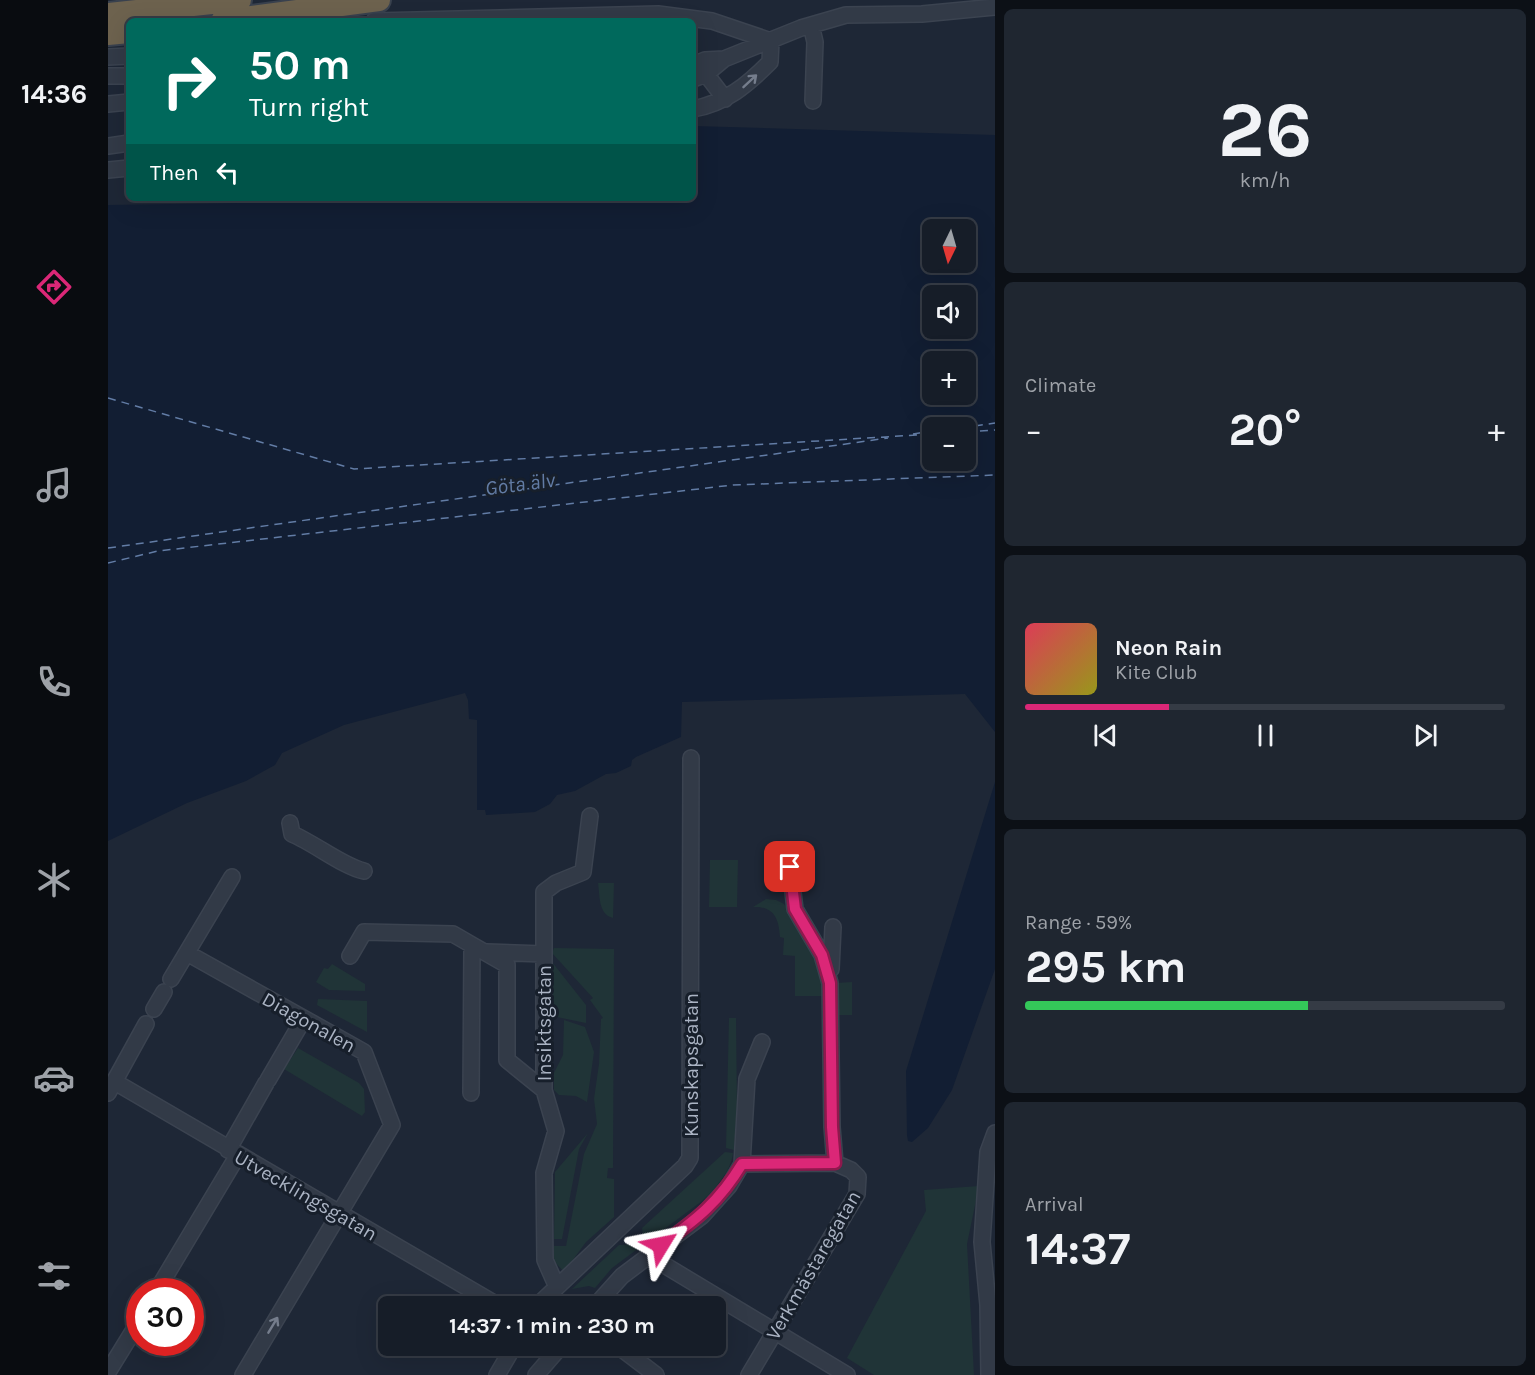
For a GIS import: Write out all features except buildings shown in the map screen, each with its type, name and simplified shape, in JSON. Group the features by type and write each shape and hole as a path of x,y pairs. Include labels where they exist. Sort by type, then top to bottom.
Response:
{"highway":[{"path":"108,14 232,10 379,0"},
{"path":"108,34 126,32"}],"street":[{"path":"725,99 697,65 724,59 811,25 846,15 975,10 995,7"},
{"path":"975,10 995,16"},
{"path":"496,18 658,14 689,18"},
{"path":"696,19 712,21 771,40"},
{"path":"811,25 815,42 813,101"},
{"path":"696,108 725,99 747,86 770,62 771,40"},
{"path":"108,57 126,56"},
{"path":"108,104 126,102"},
{"path":"108,146 126,143"},
{"path":"108,170 126,168"},
{"name":"Kunskapsgatan","path":"546,1296 556,1285 570,1276 690,1158 691,758"},
{"name":"Insiktsgatan","path":"556,1285 545,1260 544,1173 556,1131 544,1090 544,892 556,883 583,872 590,816"},
{"path":"290,824 292,834 326,850 353,869 364,871"},
{"path":"790,867 795,909 822,955 830,983"},
{"path":"154,1009 232,877"},
{"path":"742,1164 835,1163 832,1127 830,983 833,927"},
{"path":"350,956 364,932 453,934 507,965 507,1060 544,1090"},
{"path":"478,948 544,954"},
{"path":"471,1093 478,948"},
{"name":"Diagonalen","path":"187,953 303,1020 364,1052 392,1125 339,1215"},
{"path":"164,1278 233,1152 267,1082 303,1020"},
{"path":"111,1087 146,1024"},
{"path":"604,1296 622,1276 651,1257 661,1245 702,1216 719,1199 742,1164 747,1079 762,1042"},
{"name":"Utvecklingsgatan","path":"111,1087 233,1152 481,1296"},
{"path":"989,1375 988,1305 982,1242 988,1152 995,1133"},
{"name":"Verkmästaregatan","path":"749,1375 857,1194 858,1177 851,1170 835,1163"},
{"path":"243,1375 339,1215"},
{"path":"651,1257 847,1375"},
{"path":"108,1372 126,1343"},
{"path":"497,1375 508,1356"},
{"path":"536,1375 552,1356"},
{"path":"631,1356 656,1375"}],"green space":[{"path":"710,860 738,860 737,907 709,907"},
{"path":"598,883 614,883 613,918 602,909"},
{"path":"766,899 784,904 799,926 816,959 825,996 795,996 795,956 783,955 784,938 780,937 777,919 771,911 753,907"},
{"path":"554,948 614,949 613,1168 608,1168 607,1178 614,1179 614,1217 586,1242 564,1272 554,1261 554,1246 566,1246 584,1154 597,1124 594,1099 599,1064 601,1019 603,1018 590,1000 593,998 552,953"},
{"path":"552,962 586,1005 586,1023 552,1016"},
{"path":"332,964 365,984 365,991 329,990 316,982 324,968 328,969"},
{"path":"852,982 852,1015 836,1015 836,983"},
{"path":"318,999 367,1001 367,1032 317,1005"},
{"path":"729,1018 736,1018 737,1110 734,1150 726,1148"},
{"path":"564,1020 585,1027 594,1052 587,1102 576,1096 559,1095 554,1090 554,1073 563,1055"},
{"path":"298,1048 359,1083 364,1089 365,1112 362,1116 284,1069"},
{"path":"588,1133 579,1149 562,1239 554,1239 555,1172"},
{"path":"725,1152 733,1153 726,1173 702,1201 612,1268 595,1288 589,1286 572,1289 619,1245 638,1244 643,1236 642,1228"},
{"path":"979,1186 967,1244 974,1375 874,1375 847,1358 926,1211 924,1190"}],"water":[{"name":"Göta älv","path":"696,126 995,135 995,732 965,694 682,702 681,737 636,757 632,760 631,766 616,773 606,774 575,791 557,795 550,804 535,812 486,815 485,810 477,810 477,720 469,719 468,700 465,693 344,725 282,753 275,765 246,781 187,803 108,841 108,205 364,201 696,201"},
{"path":"995,782 995,969 952,1090 928,1128 912,1142 908,1141 907,1135 906,1071"}],"ferry route":[{"path":"108,398 354,469 922,435"},
{"path":"976,426 995,423"},
{"path":"976,431 995,430"},
{"path":"913,434 922,433"},
{"path":"108,548 888,438"},
{"path":"108,563 158,551 733,485 995,475"}],"route":[{"path":"661,1245 702,1216 719,1199 742,1164 835,1163 832,1127 830,983 822,955 795,909 791,891 790,867"}]}
